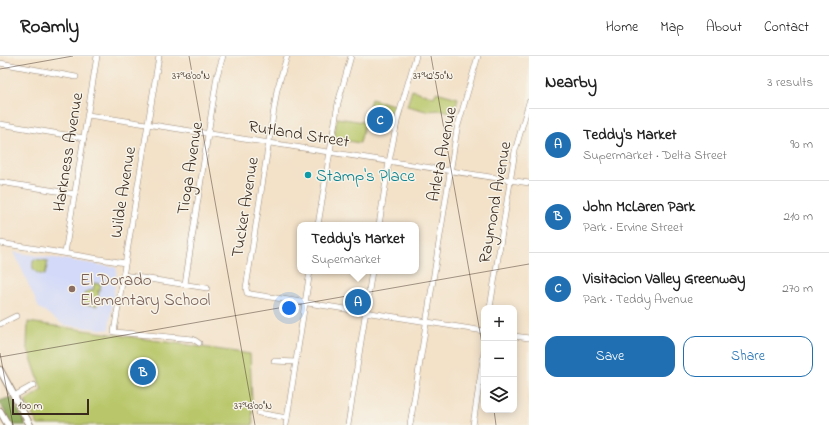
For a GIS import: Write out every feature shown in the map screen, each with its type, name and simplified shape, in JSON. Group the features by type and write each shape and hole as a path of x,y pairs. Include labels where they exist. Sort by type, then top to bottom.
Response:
{"street":[{"name":"Harkness Avenue","path":"65,253 97,56"},
{"name":"Wilde Avenue","path":"159,56 114,332 193,339 199,343"},
{"name":"Tioga Avenue","path":"185,284 217,76 223,56"},
{"name":"Tucker Avenue","path":"287,56 277,90 246,288 247,293 305,303"},
{"path":"318,222 338,103 351,56"},
{"path":"379,222 398,117 416,56"},
{"name":"Arleta Avenue","path":"410,425 457,129 478,56"},
{"path":"0,63 76,76"},
{"name":"Raymond Avenue","path":"490,305 515,151 529,102"},
{"name":"Rutland Street","path":"88,115 529,183"},
{"path":"0,124 84,138"},
{"path":"0,182 74,194"},
{"path":"0,243 125,263"},
{"path":"286,425 310,274"},
{"path":"348,425 372,274"},
{"path":"123,275 207,288"},
{"path":"305,303 481,331"},
{"path":"0,324 16,316"},
{"path":"517,336 529,338"},
{"path":"274,361 296,362"},
{"path":"0,370 30,425"},
{"path":"473,425 481,373"},
{"path":"14,396 34,385"},
{"path":"0,411 8,425"},
{"path":"259,413 287,418"}],"shaded area":[{"name":"El Dorado Elementary School","path":"14,252 114,267 117,269 109,330 64,325 39,308"}],"green space":[{"path":"412,90 434,97 436,92 458,98 454,113 442,110 426,111 407,106"},
{"path":"371,99 398,106 392,129 364,126 360,143 334,139 337,118 364,122"},
{"path":"34,259 48,261 45,275 34,270"},
{"path":"94,283 101,284 100,291 97,291 99,292 97,306 82,304 84,294 87,291 93,290"},
{"path":"28,322 250,354 253,425 38,425 25,401 42,390 27,346"},
{"path":"11,397 26,425 12,425 0,403 0,401"}],"place":[{"name":"Visitacion Valley Greenway","path":"380,120"},
{"name":"Stamp's Place","path":"308,175"},
{"name":"El Dorado Elementary School","path":"72,289"},
{"name":"Teddy's Market","path":"358,302"},
{"name":"John McLaren Park","path":"143,372"}]}
